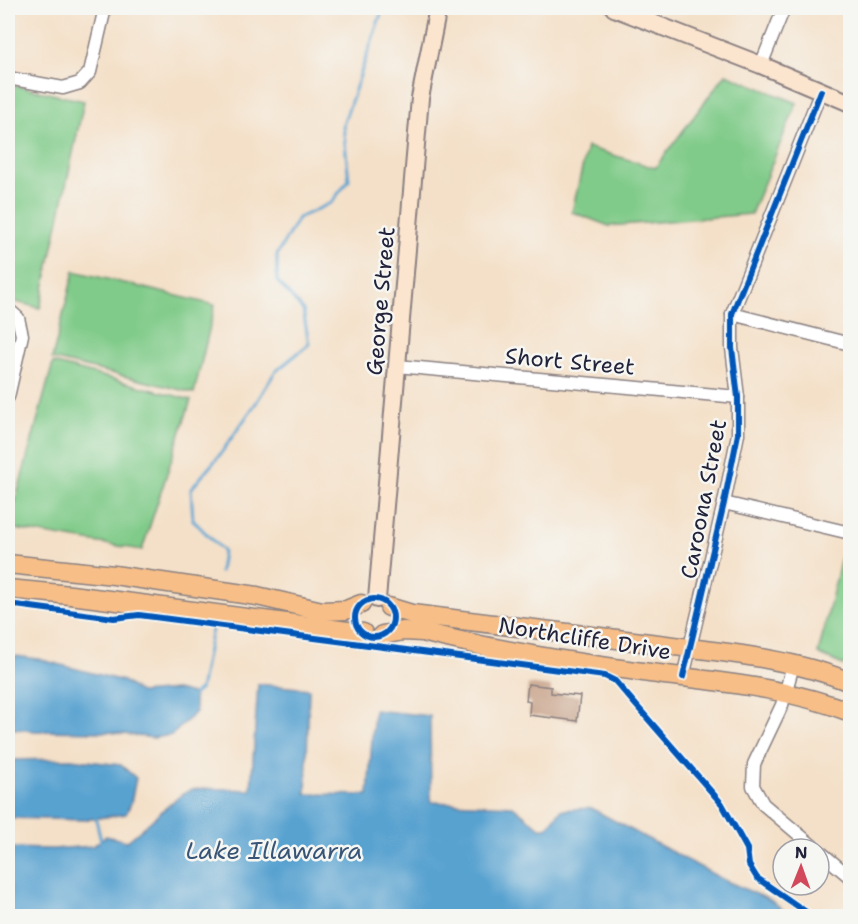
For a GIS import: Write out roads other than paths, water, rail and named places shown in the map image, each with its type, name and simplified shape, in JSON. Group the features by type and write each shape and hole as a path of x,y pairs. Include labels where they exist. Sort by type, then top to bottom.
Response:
{"main road":[{"name":"George Street","path":"376,603 420,98 438,8"},
{"path":"614,8 761,65 850,103"},
{"name":"Northcliffe Drive","path":"8,564 114,575 257,596 322,611 346,610 376,603 412,614 689,648 793,665 850,682"},
{"path":"8,590 71,595 363,633 372,637 387,632 393,623 393,617 376,603 356,614 355,619 363,633"},
{"name":"Northcliffe Drive","path":"382,635 416,631 548,659 785,693 828,703 850,712"}],"street":[{"path":"8,78 63,88 80,84 90,72 105,8"},
{"path":"761,65 784,8"},
{"name":"Caroona Street","path":"683,677 738,434 738,397 732,348 732,314 822,91"},
{"path":"8,309 18,318 22,335 8,397"},
{"path":"732,314 850,344"},
{"name":"Short Street","path":"397,366 738,397"},
{"path":"724,503 850,533"},
{"path":"793,665 782,705 754,764 753,786 763,804 802,837"},
{"path":"831,861 850,877"}],"water":[{"path":"8,655 38,659 123,681 140,693 176,690 193,694 196,712 172,735 153,738 109,732 33,731 8,728"},
{"name":"Lake Illawarra","path":"258,684 309,689 306,794 368,795 374,710 430,716 431,802 513,806 540,828 547,828 561,810 591,808 724,880 770,900 791,916 8,916 8,848 53,849 93,846 106,836 127,841 187,791 201,788 251,790"},
{"path":"71,759 121,765 136,778 131,803 126,814 85,820 8,818 8,760"}],"waterway":[{"path":"220,572 223,551 193,520 191,489 219,456 275,372 309,344 303,310 277,281 277,255 298,218 331,203 349,180 343,125 383,8"},
{"path":"191,696 200,690 212,629"},
{"path":"95,815 101,841"}]}
